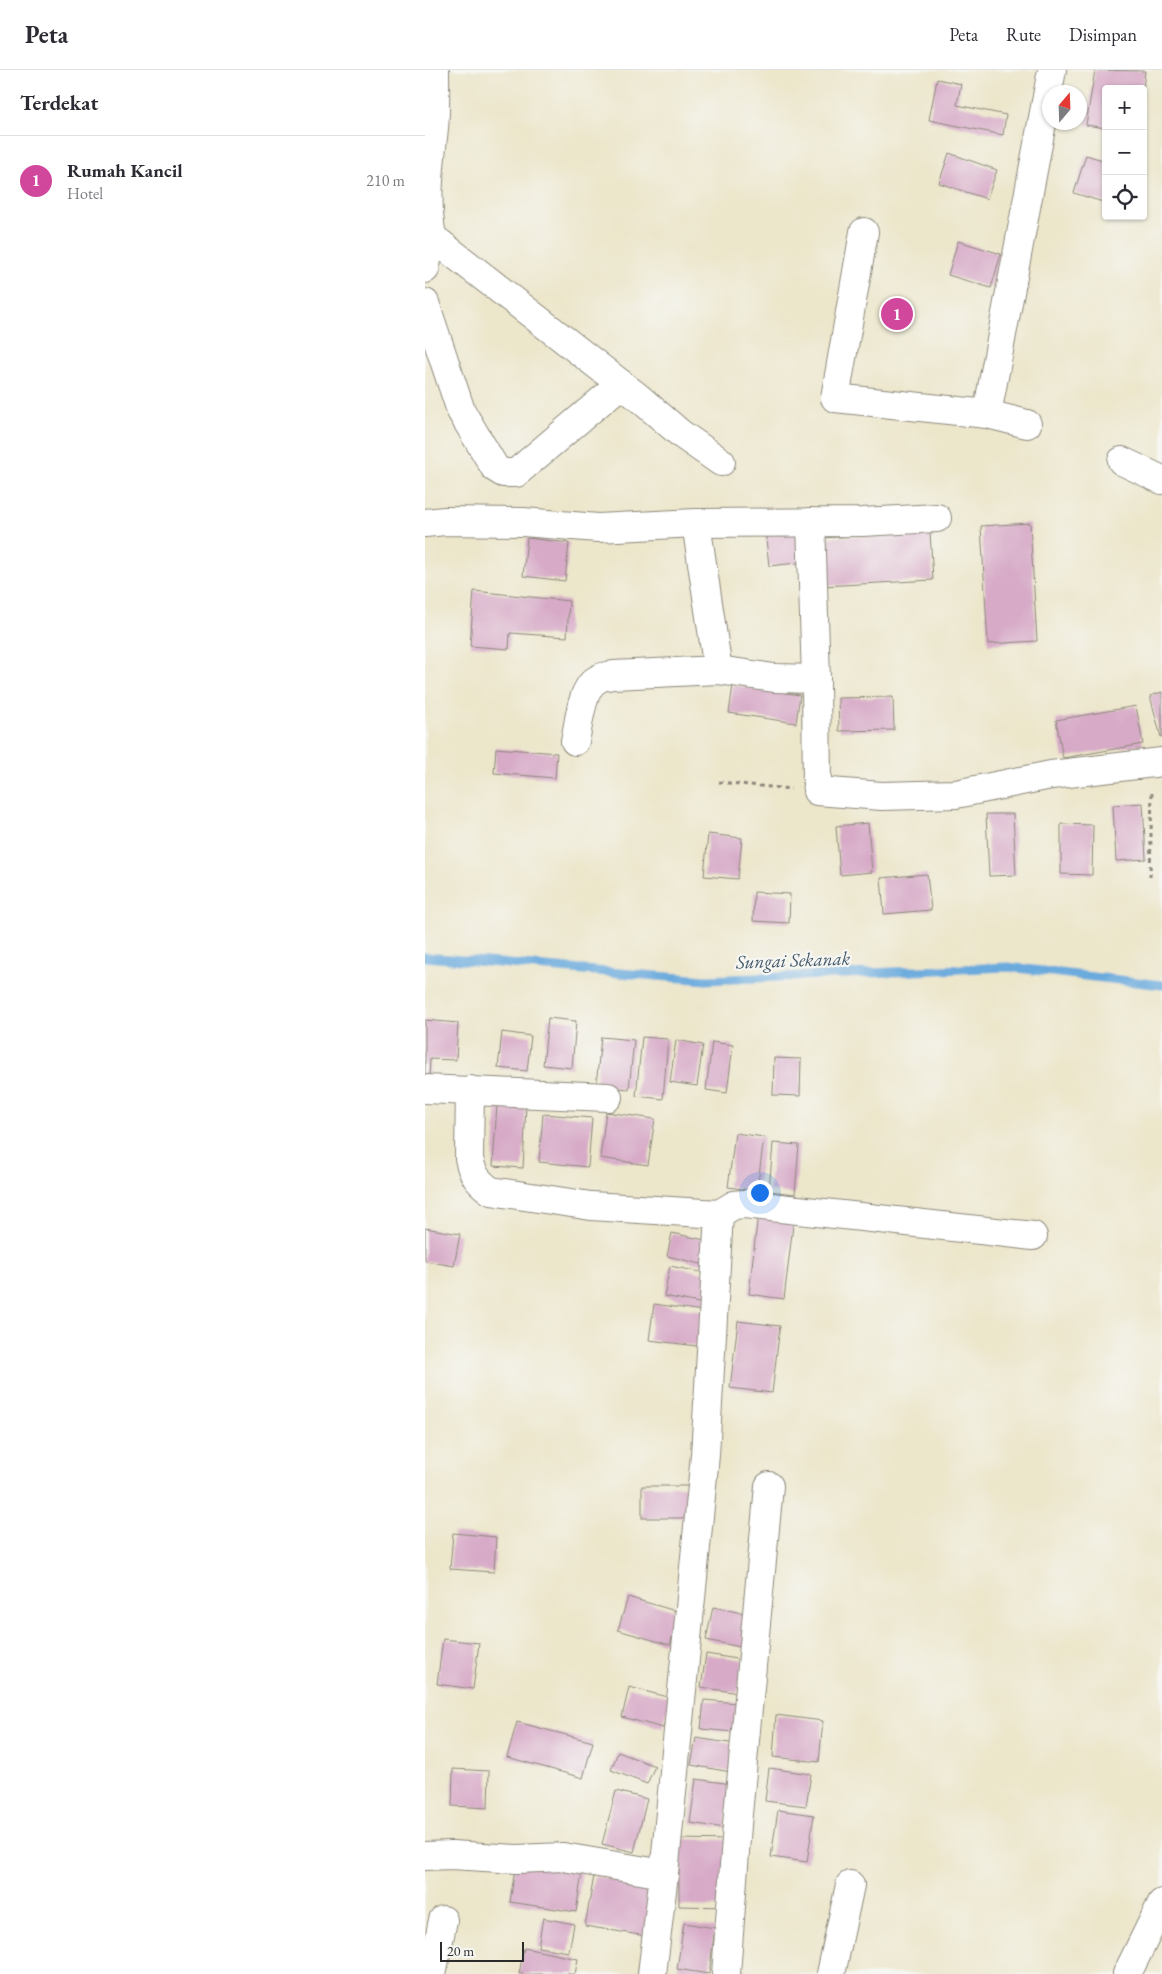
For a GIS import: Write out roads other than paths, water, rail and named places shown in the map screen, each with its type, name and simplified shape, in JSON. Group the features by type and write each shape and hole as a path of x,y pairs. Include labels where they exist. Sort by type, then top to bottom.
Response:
{"street":[{"path":"425,269 433,238 427,217 426,188 434,126 430,101 435,70"},
{"path":"987,414 1052,70"},
{"path":"864,232 835,398 987,414 1027,424"},
{"path":"433,238 621,384 681,434 721,462"},
{"path":"425,303 461,410 495,468 503,473 516,473 621,384"},
{"path":"1122,461 1162,480"},
{"path":"425,523 445,521 523,522 598,528 696,523 937,518"},
{"path":"811,522 817,791 881,796 956,794 1051,775 1157,763"},
{"path":"696,523 718,670"},
{"path":"575,741 583,699 591,684 598,678 613,675 718,670 774,678 816,679"},
{"path":"425,1089 608,1097"},
{"path":"470,1090 469,1158 471,1169 480,1184 491,1191 591,1206 719,1214 734,1205 744,1204 1033,1236"},
{"path":"652,1974 664,1874 705,1455 719,1214"},
{"path":"726,1974 737,1825 769,1486"},
{"path":"425,1856 452,1855 517,1859 563,1857 664,1874"},
{"path":"831,1974 851,1885"},
{"path":"1127,1974 1154,1939 1162,1903"},
{"path":"432,1974 443,1920"}],"waterway":[{"name":"Sungai Sekanak","path":"425,957 706,980 1008,967 1162,985"}],"place":[{"name":"Rumah Kancil","path":"897,314"}]}
